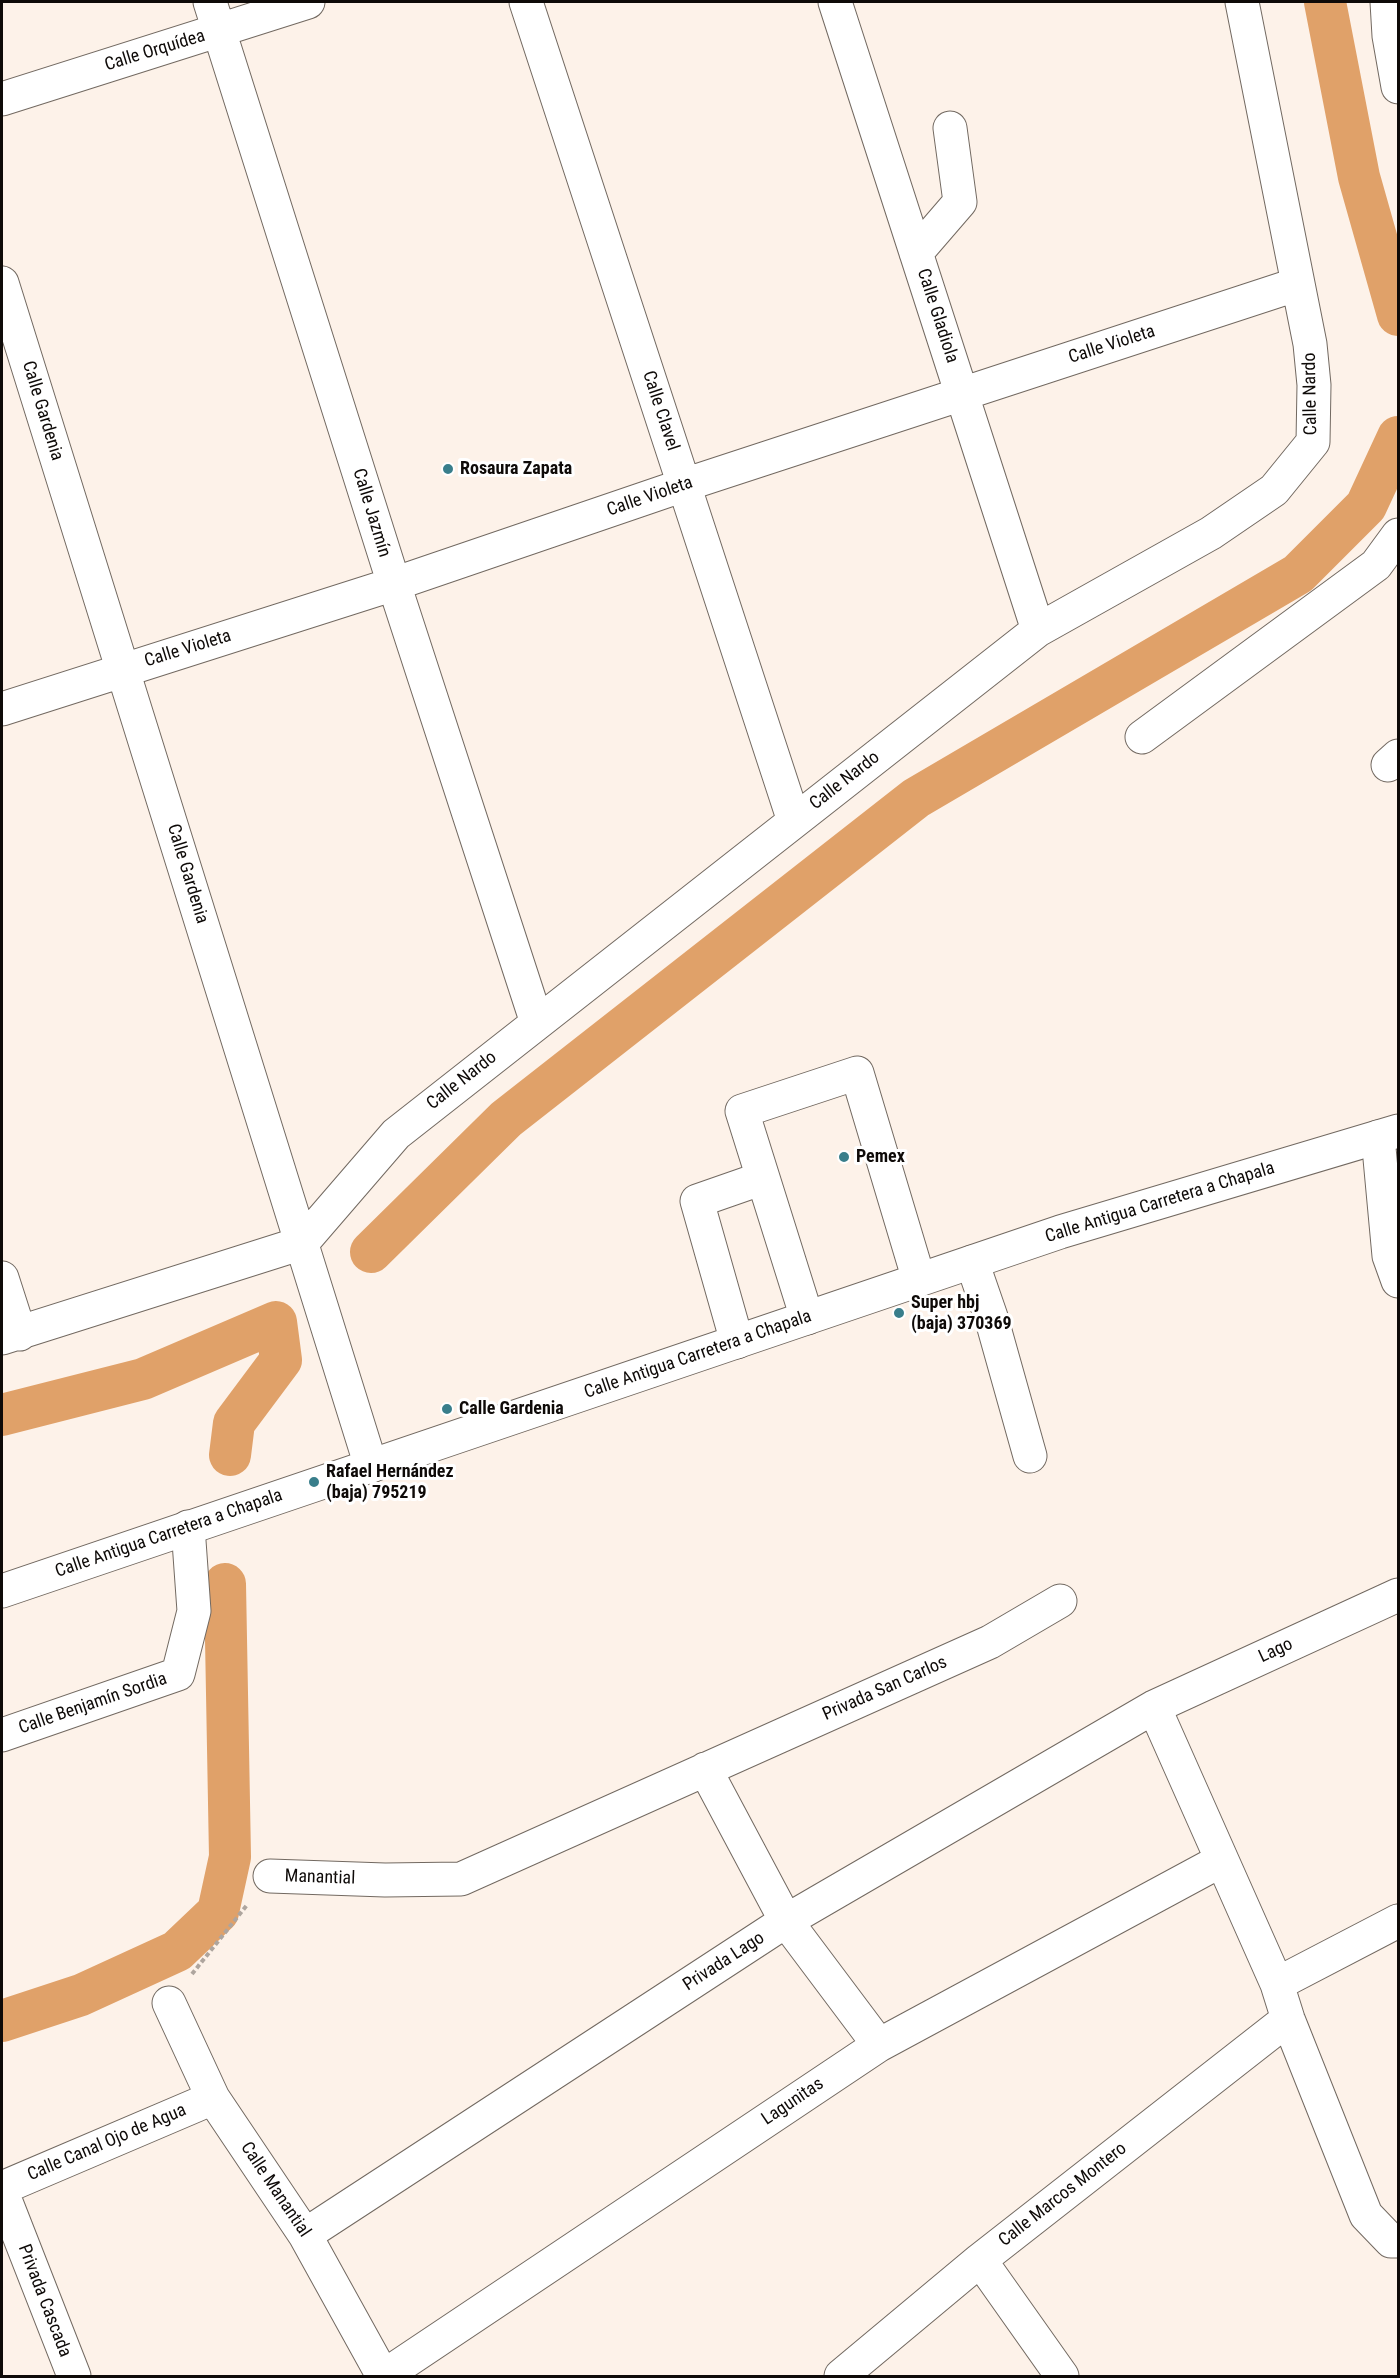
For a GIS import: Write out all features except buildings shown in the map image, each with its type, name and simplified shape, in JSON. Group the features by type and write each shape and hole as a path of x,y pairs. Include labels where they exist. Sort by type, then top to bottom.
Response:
{"street":[{"name":"Calle Orquídea","path":"2,99 215,16 308,2"},
{"name":"Calle Clavel","path":"526,2 794,821"},
{"name":"Calle Gladiola","path":"835,2 1038,630"},
{"name":"Calle Nardo","path":"302,1243 396,1134 1038,630 1211,533 1274,490 1313,442 1314,385 1310,344 1242,2"},
{"path":"1388,2 1389,36 1398,87"},
{"name":"Calle Jazmín","path":"215,16 394,584 537,1023"},
{"path":"916,252 960,202 950,128"},
{"name":"Calle Gardenia","path":"2,283 371,1466"},
{"name":"Calle Violeta","path":"2,709 394,584 684,485 1298,284"},
{"path":"1142,737 1376,565 1398,535"},
{"path":"807,1318 742,1111 857,1073 919,1280"},
{"path":"1388,1134 1389,1256 1398,1281"},
{"name":"Calle Antigua Carretera a Chapala","path":"2,1590 1060,1232 1388,1134"},
{"path":"737,1342 697,1201 763,1179"},
{"path":"2,1278 11,1336 302,1243"},
{"path":"972,1262 991,1317 1030,1456"},
{"name":"Calle Benjamín Sordia","path":"2,1735 178,1674 194,1611 188,1527"},
{"name":"Lago","path":"1154,1707 1398,1595"},
{"name":"Privada San Carlos","path":"461,1879 990,1642 1060,1601"},
{"path":"1154,1707 1277,1984 1288,2019 1366,2215 1395,2241"},
{"name":"Privada Lago","path":"305,2235 786,1922 1154,1707"},
{"path":"705,1769 786,1922 879,2045"},
{"name":"Lagunitas","path":"384,2376 879,2045 1222,1860"},
{"name":"Manantial","path":"270,1876 385,1880 461,1879"},
{"path":"1277,1984 1398,1921"},
{"name":"Calle Manantial","path":"169,2003 213,2098 305,2235 384,2376"},
{"name":"Calle Marcos Montero","path":"842,2376 980,2260 1288,2019"},
{"name":"Calle Canal Ojo de Agua","path":"2,2187 213,2098"},
{"name":"Privada Cascada","path":"2,2192 74,2376"},
{"path":"980,2260 1062,2376"}],"path":[{"name":"Manantial","path":"169,2003 270,1876"}],"waterway":[{"path":"1325,2 1359,177 1398,315"},
{"path":"371,1252 506,1119 916,798 1298,574 1366,506 1398,437"},
{"path":"2,1415 143,1379 276,1322 281,1360 234,1423 230,1455"},
{"path":"2,2021 81,1995 177,1951 218,1912 230,1857 225,1584"}],"place":[{"name":"Rosaura Zapata","path":"448,469"},
{"name":"Pemex","path":"844,1157"},
{"name":"Super hbj (baja) 370369","path":"899,1313"},
{"name":"Calle Gardenia","path":"447,1409"},
{"name":"Rafael Hernández (baja) 795219","path":"314,1482"}]}
